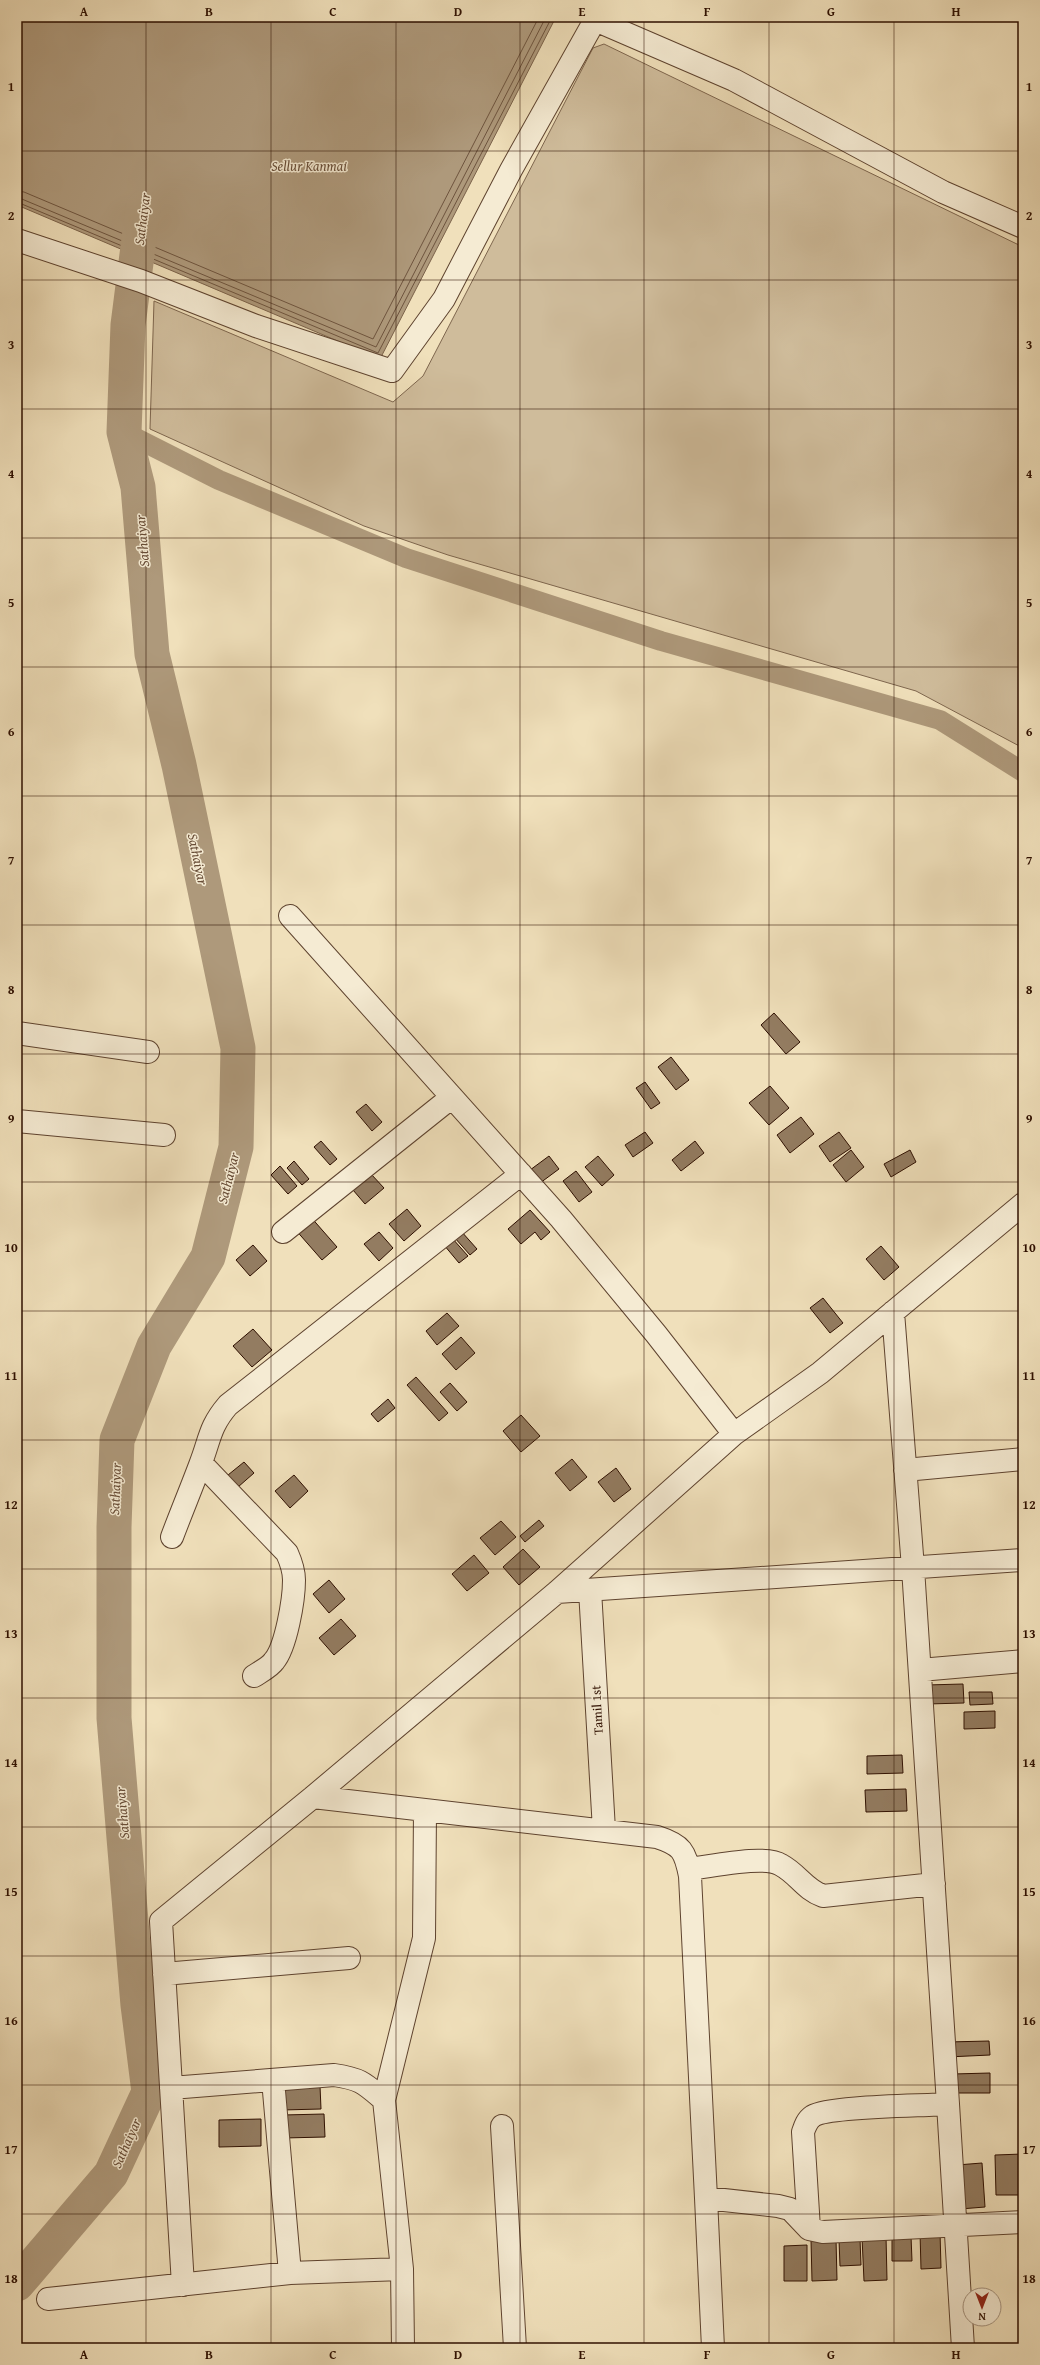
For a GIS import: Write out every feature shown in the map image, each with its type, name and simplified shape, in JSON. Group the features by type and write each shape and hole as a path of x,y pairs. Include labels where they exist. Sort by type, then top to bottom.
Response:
{"street":[{"path":"17,240 133,278 256,326 392,371 444,299 512,170 595,20 734,80 943,192 1023,227"},
{"path":"290,916 521,1174 622,1293 734,1434"},
{"path":"17,1033 148,1052"},
{"path":"283,1232 452,1097"},
{"path":"17,1121 164,1135"},
{"path":"172,1537 201,1463 215,1420 228,1405 521,1174"},
{"path":"182,2284 161,1921 313,1797 557,1592 734,1434 820,1373 1023,1204"},
{"path":"892,1312 920,1670 957,2226 963,2348"},
{"path":"905,1470 1023,1459"},
{"path":"201,1463 287,1553 293,1567 294,1581 286,1634 282,1649 274,1662 254,1676"},
{"path":"557,1592 1023,1560"},
{"name":"Tamil 1st","path":"590,1590 604,1830"},
{"path":"920,1670 1023,1661"},
{"path":"313,1797 657,1836 674,1843 685,1853 689,1869 713,2348"},
{"path":"403,2348 402,2269 384,2100 424,1938 425,1810"},
{"path":"689,1869 766,1861 781,1864 812,1892 823,1896 934,1884"},
{"path":"164,1974 349,1958"},
{"path":"171,2088 334,2075 357,2078 384,2100"},
{"path":"273,2080 290,2273"},
{"path":"809,2229 804,2132 807,2122 813,2116 833,2111 948,2104"},
{"path":"502,2126 515,2348"},
{"path":"706,2198 778,2206 790,2209 809,2229 823,2232 846,2233 1023,2222"},
{"path":"48,2299 290,2273 402,2269"}],"shaded area":[{"path":"604,44 1023,247 1023,748 916,691 448,555 364,526 150,429 154,301 393,402 423,376 593,48"}],"water":[{"name":"Sellur Kanmai","path":"17,17 556,17 380,359 17,205"}],"building":[{"path":"774,1013 800,1042 786,1054 761,1025"},
{"path":"671,1057 689,1080 676,1090 658,1067"},
{"path":"645,1082 660,1103 651,1109 636,1088"},
{"path":"770,1086 789,1108 769,1125 749,1103"},
{"path":"366,1104 382,1122 372,1131 356,1112"},
{"path":"801,1117 814,1134 790,1153 777,1135"},
{"path":"645,1132 653,1143 633,1157 625,1145"},
{"path":"839,1132 851,1148 830,1162 819,1146"},
{"path":"321,1141 337,1159 330,1165 314,1147"},
{"path":"695,1141 704,1153 681,1171 672,1160"},
{"path":"851,1150 864,1167 846,1182 833,1165"},
{"path":"910,1150 916,1162 891,1177 884,1164"},
{"path":"549,1156 559,1169 536,1186 526,1173"},
{"path":"598,1156 614,1175 602,1186 585,1167"},
{"path":"294,1161 309,1179 302,1185 287,1168"},
{"path":"280,1166 297,1186 288,1194 271,1175"},
{"path":"576,1171 592,1192 579,1202 563,1181"},
{"path":"371,1174 384,1188 365,1204 353,1190"},
{"path":"407,1209 421,1226 404,1241 389,1224"},
{"path":"530,1210 550,1232 541,1240 535,1232 521,1244 508,1229"},
{"path":"309,1215 337,1247 322,1260 294,1228"},
{"path":"461,1231 477,1249 470,1255 454,1237"},
{"path":"379,1232 393,1248 379,1261 364,1244"},
{"path":"452,1238 468,1256 459,1263 444,1245"},
{"path":"253,1245 267,1261 250,1276 236,1260"},
{"path":"881,1246 899,1267 884,1280 866,1259"},
{"path":"823,1298 843,1323 830,1333 810,1308"},
{"path":"447,1313 459,1326 437,1345 426,1331"},
{"path":"253,1329 272,1350 252,1367 233,1346"},
{"path":"461,1337 475,1353 456,1370 442,1354"},
{"path":"416,1377 448,1413 439,1421 407,1385"},
{"path":"450,1383 467,1402 457,1411 440,1392"},
{"path":"388,1399 395,1408 378,1422 371,1414"},
{"path":"521,1415 540,1436 521,1452 503,1431"},
{"path":"572,1459 587,1477 570,1491 555,1473"},
{"path":"244,1462 254,1473 238,1487 228,1475"},
{"path":"616,1468 631,1489 614,1502 598,1482"},
{"path":"294,1475 308,1491 290,1508 275,1491"},
{"path":"539,1520 544,1526 525,1542 520,1536"},
{"path":"501,1521 516,1537 495,1555 480,1538"},
{"path":"523,1549 540,1567 519,1585 503,1567"},
{"path":"474,1555 489,1573 467,1591 452,1574"},
{"path":"329,1580 345,1599 329,1613 313,1594"},
{"path":"341,1619 356,1636 334,1655 319,1638"},
{"path":"963,1684 964,1703 927,1704 926,1685"},
{"path":"969,1692 992,1692 993,1704 970,1705"},
{"path":"995,1711 995,1728 964,1729 964,1712"},
{"path":"902,1755 903,1773 867,1774 867,1756"},
{"path":"906,1789 907,1811 866,1812 865,1790"},
{"path":"989,2041 990,2055 947,2057 947,2042"},
{"path":"1019,2064 1023,2064 1023,2098 1020,2098"},
{"path":"990,2073 990,2093 954,2093 953,2074"},
{"path":"320,2086 321,2109 282,2110 281,2087"},
{"path":"324,2114 325,2137 284,2138 283,2115"},
{"path":"261,2119 261,2146 219,2147 219,2120"},
{"path":"1023,2154 1023,2195 996,2195 995,2155"},
{"path":"982,2163 985,2207 960,2209 957,2165"},
{"path":"920,2232 940,2232 941,2268 921,2269"},
{"path":"886,2236 887,2280 864,2281 862,2237"},
{"path":"911,2236 912,2261 892,2261 892,2237"},
{"path":"836,2239 837,2280 812,2281 811,2240"},
{"path":"860,2239 861,2265 840,2266 839,2240"},
{"path":"807,2245 807,2281 784,2281 784,2246"}],"waterway":[{"name":"Sathaiyar","path":"17,2284 111,2174 149,2092 138,2005 114,1718 114,1527 117,1440 154,1346 208,1257 236,1147 238,1048 179,765 152,654 138,487 124,432 128,325 143,208"},
{"path":"124,432 219,480 406,558 661,641 940,720 1023,772"}]}
